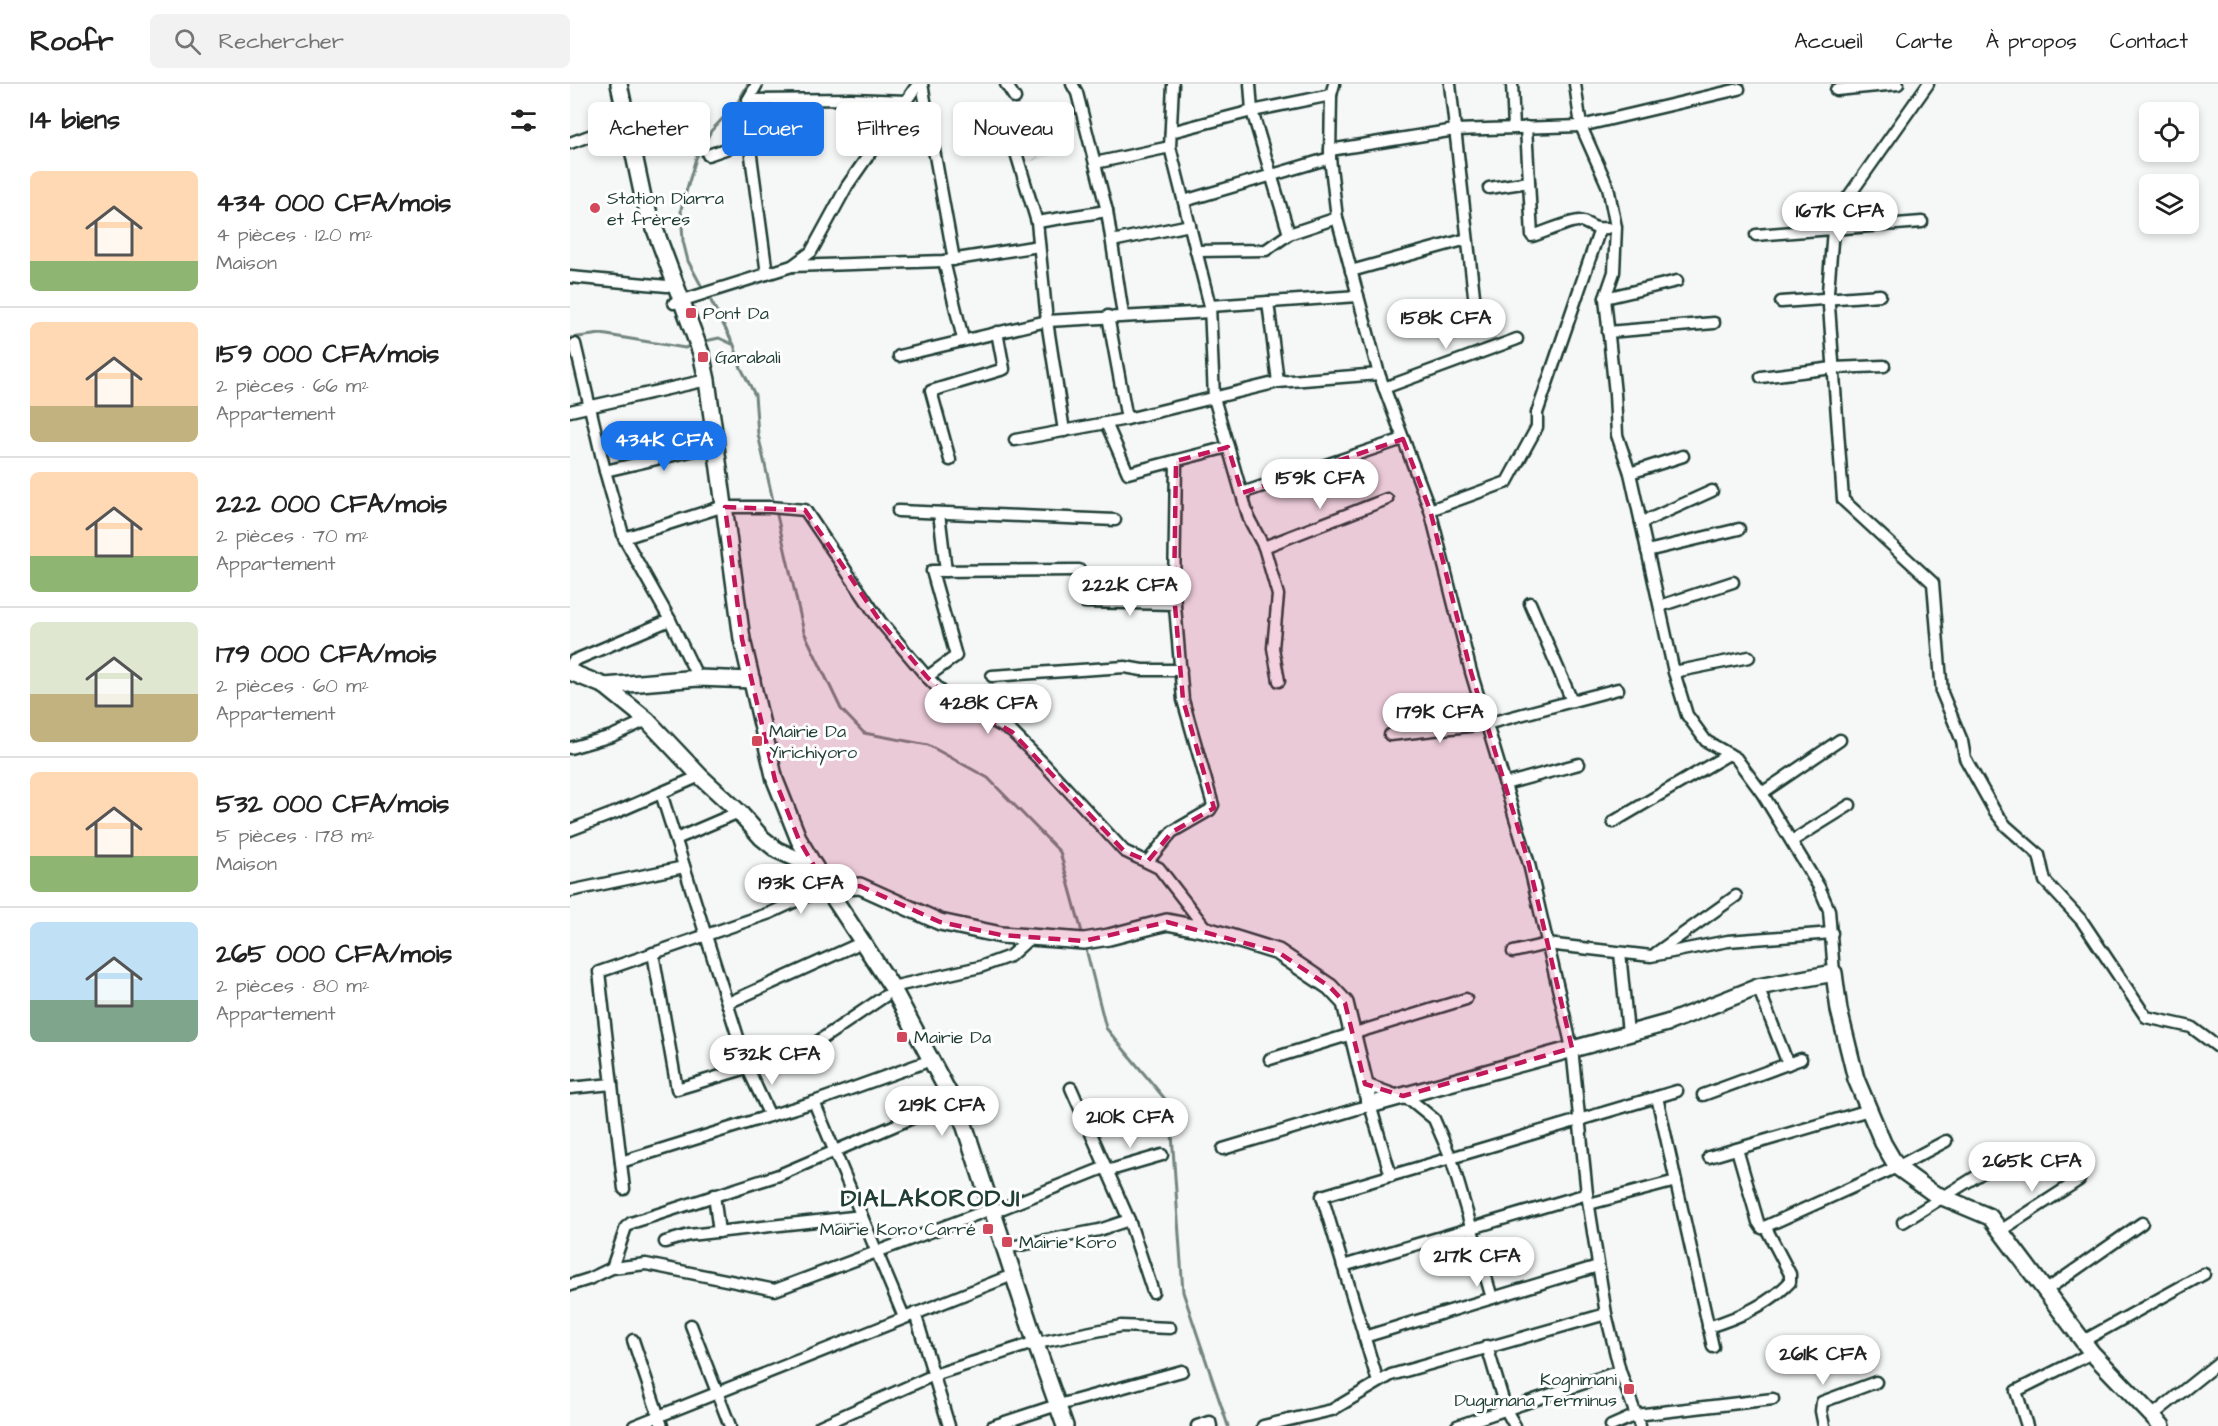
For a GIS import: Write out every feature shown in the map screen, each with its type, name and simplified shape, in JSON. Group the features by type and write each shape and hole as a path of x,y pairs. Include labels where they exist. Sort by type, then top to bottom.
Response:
{"main road":[{"path":"610,84 614,102"},
{"path":"619,84 643,197 671,284"},
{"path":"625,156 634,199 698,353 715,445 748,680 767,779 800,859 823,889 888,991 962,1118 1005,1278 1053,1407 1056,1426"},
{"path":"571,665 605,686 647,720 762,838 777,850 815,867"},
{"path":"605,686 698,678 748,680"},
{"path":"748,680 775,780 799,840 854,946 888,991 945,1104 988,1212 1005,1248 1031,1344"},
{"path":"823,889 860,886 940,922 1001,935 1084,941 1167,922 1207,930 1278,952 1330,987 1345,1003 1370,1105 1667,1023 1758,987 1834,973 1839,1010 1856,1079 1883,1143 1897,1167 1933,1193 1990,1217 2088,1347 2158,1421"},
{"path":"1053,1407 1065,1426"}],"street":[{"path":"757,84 748,100 906,101"},
{"path":"792,266 811,252 847,186 920,84"},
{"path":"920,84 963,339"},
{"path":"1006,84 1015,98"},
{"path":"1072,84 1077,93 1107,211 1123,315"},
{"path":"1173,84 1170,147 1210,309 1214,398 1250,519 1264,547 1278,595 1273,648 1279,681"},
{"path":"1250,84 1252,111 1289,234"},
{"path":"1334,84 1331,95 1330,154 1337,218 1379,374 1430,510 1471,672 1529,864 1572,1048 1588,1199 1606,1314 1620,1371 1638,1421"},
{"path":"1450,84 1476,313"},
{"path":"1512,84 1529,182 1532,237 1570,222 1580,221 1592,228 1600,229 1616,227"},
{"path":"1575,84 1581,126 1608,187 1616,227 1614,272 1605,298 1616,394 1617,435 1630,473 1674,672 1687,715 1706,741 1736,758 1762,793 1819,887 1829,910 1834,973"},
{"path":"1836,90 1898,84"},
{"path":"1928,84 1834,217 1828,299 1843,500 1933,583 1942,693 1962,741 1965,758 1994,810 2006,826 2039,855 2045,881 2082,921 2146,1017 2191,1027 2218,1047"},
{"path":"1184,201 1271,176 1330,154 1455,130 1581,126 1739,89"},
{"path":"1171,132 1252,111 1331,95"},
{"path":"570,143 588,136"},
{"path":"1095,163 1170,147"},
{"path":"751,156 767,274"},
{"path":"1017,156 1037,222 1047,321 1064,431"},
{"path":"1489,188 1529,182"},
{"path":"1037,222 1107,211"},
{"path":"1196,251 1266,250 1289,234 1337,218"},
{"path":"1756,235 1922,222"},
{"path":"1112,242 1190,225"},
{"path":"1430,510 1507,482 1537,427 1537,413 1600,229"},
{"path":"1351,271 1467,239"},
{"path":"678,302 792,266 949,260 1039,246"},
{"path":"570,277 671,284"},
{"path":"1605,298 1677,281"},
{"path":"1781,302 1880,295"},
{"path":"899,356 963,339 1047,321 1358,296"},
{"path":"1268,302 1278,382"},
{"path":"1108,316 1127,419"},
{"path":"1608,332 1714,322"},
{"path":"951,460 931,391 1004,369 997,332"},
{"path":"1384,388 1517,339"},
{"path":"575,344 605,471 624,538 670,620 698,678"},
{"path":"1761,377 1833,368 1884,366"},
{"path":"1015,440 1127,419 1278,382 1379,374"},
{"path":"570,411 703,380"},
{"path":"1106,423 1128,473 1228,447"},
{"path":"1242,493 1403,439"},
{"path":"605,471 715,445"},
{"path":"1630,473 1683,456"},
{"path":"1148,861 1172,832 1210,810 1213,805 1184,700 1174,604 1176,460"},
{"path":"1641,523 1712,491"},
{"path":"1264,547 1387,499"},
{"path":"624,538 723,507 805,510 880,621 927,677 943,693 1011,732 1044,764 1124,851 1159,868 1207,930"},
{"path":"898,511 1115,520"},
{"path":"939,513 946,571"},
{"path":"1647,551 1739,529"},
{"path":"927,677 956,656 932,571 1079,570"},
{"path":"1660,606 1733,582"},
{"path":"1085,602 1174,604"},
{"path":"1530,603 1572,701"},
{"path":"571,665 670,620"},
{"path":"1674,672 1749,657"},
{"path":"992,676 1125,667 1142,670 1181,670"},
{"path":"1390,735 1486,724 1618,689"},
{"path":"570,748 612,736 647,720"},
{"path":"1762,793 1840,740"},
{"path":"1613,822 1729,754"},
{"path":"1504,784 1579,764"},
{"path":"570,830 700,776"},
{"path":"661,793 748,1069 770,1116"},
{"path":"1792,841 1850,804"},
{"path":"675,839 739,812"},
{"path":"570,891 684,867"},
{"path":"624,1189 599,972 770,913 823,889"},
{"path":"1651,956 1736,896"},
{"path":"1513,952 1547,944 1651,956 1728,941 1832,933"},
{"path":"653,953 677,1089 804,1051 888,991 980,967 1010,956 1031,937"},
{"path":"728,1003 854,946"},
{"path":"1620,953 1628,1033"},
{"path":"1758,987 1788,1064"},
{"path":"1270,1059 1466,999"},
{"path":"1703,1095 1801,1059"},
{"path":"621,1162 814,1102 923,1063"},
{"path":"570,1088 612,1084"},
{"path":"1365,1084 1403,1096 1423,1108 1434,1119 1451,1158 1492,1298"},
{"path":"1071,1088 1129,1220 1154,1292"},
{"path":"1378,1383 1323,1196 1677,1091"},
{"path":"1657,1097 1713,1347"},
{"path":"814,1102 877,1252 910,1315 934,1375 949,1426"},
{"path":"612,1268 626,1227 714,1195 779,1175 945,1104"},
{"path":"1222,1149 1370,1105 1391,1176"},
{"path":"1709,1157 1869,1110"},
{"path":"1737,1149 1760,1226 1766,1227 1897,1167 1946,1141"},
{"path":"1903,1221 2017,1151"},
{"path":"570,1285 589,1280 612,1268 646,1264 775,1290 1106,1169 1162,1155"},
{"path":"2000,1231 2079,1180"},
{"path":"1343,1266 1471,1228 1588,1199 1676,1181"},
{"path":"714,1195 719,1232"},
{"path":"665,1242 689,1235 862,1216"},
{"path":"1005,1248 1099,1230 1129,1220"},
{"path":"2045,1290 2142,1223"},
{"path":"1708,1327 1733,1319 1756,1307 1790,1282 1790,1274 1766,1227"},
{"path":"1364,1337 1598,1266"},
{"path":"2027,1426 2016,1391 2204,1274"},
{"path":"634,1426 660,1421 717,1393 1005,1278"},
{"path":"1263,1426 1332,1410 1391,1374 1606,1314"},
{"path":"691,1324 730,1426"},
{"path":"820,1426 934,1375 1031,1344 1121,1326 1170,1328"},
{"path":"633,1340 660,1421"},
{"path":"1487,1346 1506,1410 1515,1426"},
{"path":"2158,1421 2218,1363"},
{"path":"993,1426 1182,1371"},
{"path":"1457,1426 1620,1371"},
{"path":"1824,1426 1822,1402 1875,1382"},
{"path":"1611,1426 1773,1398"},
{"path":"1197,1426 1210,1422 1211,1426"}],"highlighted area":[{"path":"1403,439 1430,510 1471,672 1529,864 1572,1048 1403,1096 1365,1084 1345,1003 1330,987 1278,952 1167,922 1084,941 1001,935 940,922 860,886 827,888 799,840 775,780 742,639 725,507 805,510 880,621 927,677 943,693 1012,732 1124,851 1148,861 1172,832 1214,808 1183,700 1174,594 1176,461 1228,447 1242,493"}],"shaded area":[{"path":"1024,156 1051,156 1026,163"}],"waterway":[{"path":"703,289 688,261 683,241 681,209 696,158 711,131 738,102 748,84"},
{"path":"711,301 734,345 741,368 755,395 758,434 774,505"},
{"path":"570,338 601,334 685,348 692,345"},
{"path":"701,342 719,338 732,344"},
{"path":"776,511 804,632 841,709 864,733 928,745 988,778 1060,852 1083,936"},
{"path":"1085,945 1106,1028 1170,1105 1183,1292 1228,1426"}],"place":[{"name":"Station Diarra et frères","path":"595,208"},
{"name":"Pont Da","path":"691,313"},
{"name":"Garabali","path":"703,357"},
{"name":"Mairie Da Yirichiyoro","path":"757,741"},
{"name":"Mairie Da","path":"902,1037"},
{"name":"Mairie Koro Carré","path":"988,1229"},
{"name":"Mairie Koro","path":"1007,1242"},
{"name":"Kognimani Dugumana Terminus","path":"1629,1389"}],"district":[{"name":"DIALAKORODJI","path":"931,1199"}]}
